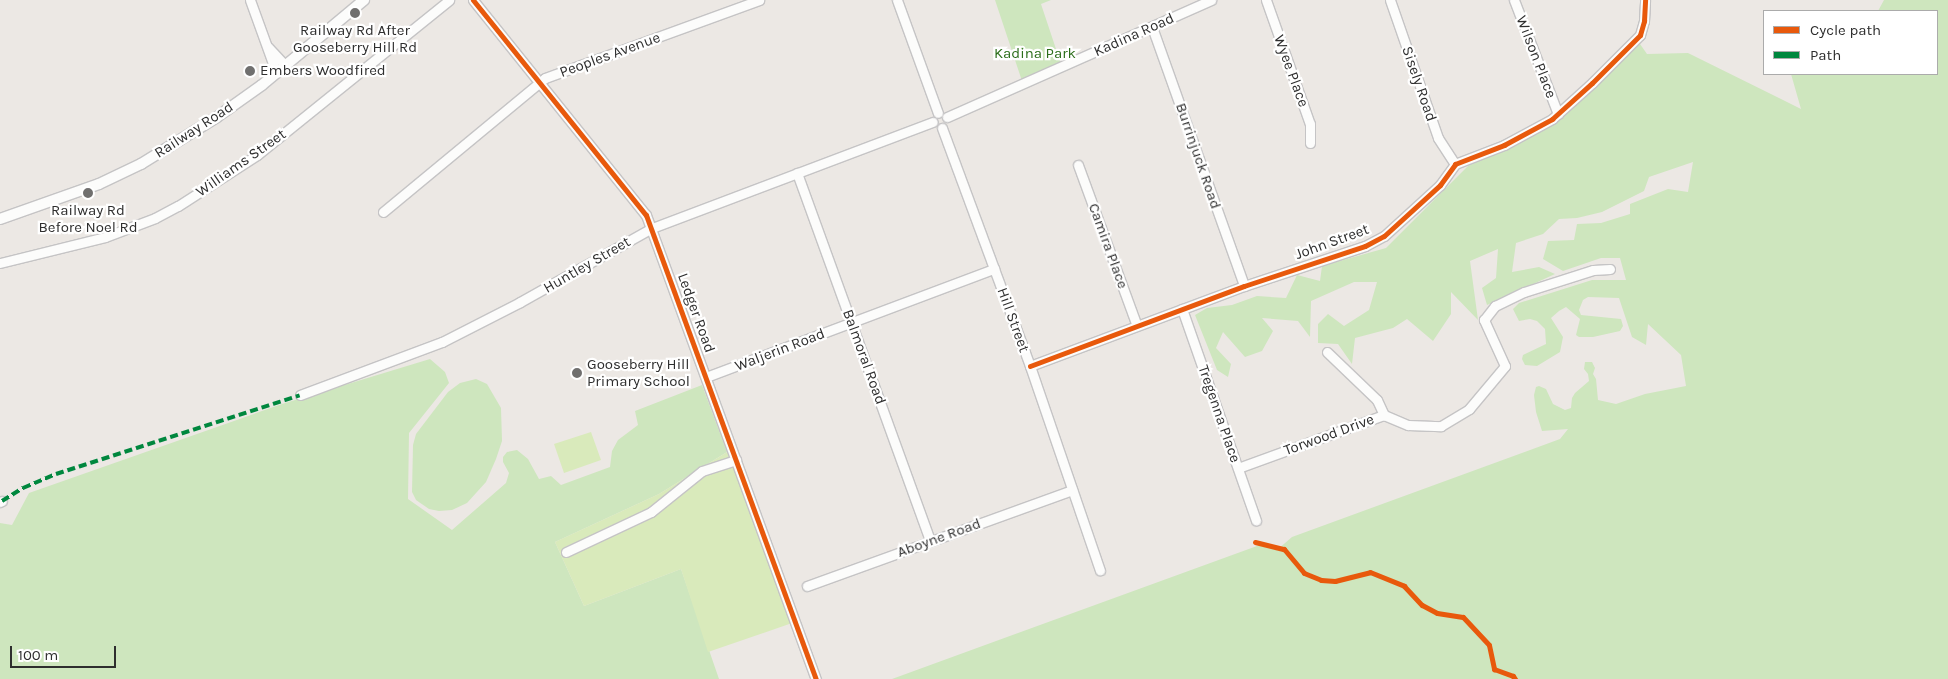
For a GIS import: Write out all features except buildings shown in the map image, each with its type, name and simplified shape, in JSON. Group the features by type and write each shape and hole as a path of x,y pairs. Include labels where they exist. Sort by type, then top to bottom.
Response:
{"street":[{"path":"250,0 276,72"},
{"name":"Railway Road","path":"0,219 125,173 217,117 285,65 364,0"},
{"name":"Williams Street","path":"0,263 105,237 155,218 178,206 257,155 449,0"},
{"name":"Ledger Road","path":"473,0 541,82 646,215 816,679"},
{"name":"Peoples Avenue","path":"383,212 545,78 759,0"},
{"path":"897,0 938,113"},
{"name":"Kadina Road","path":"947,117 1211,0"},
{"name":"Wyee Place","path":"1266,0 1310,124 1310,143"},
{"name":"Sisely Road","path":"1390,0 1438,138 1455,164"},
{"name":"Wilson Place","path":"1514,0 1558,114"},
{"path":"1455,164 1504,145 1558,114 1636,40 1642,29 1645,0"},
{"name":"Burrinjuck Road","path":"1152,26 1244,286"},
{"path":"268,47 285,65"},
{"path":"938,113 943,113 947,117 947,124 942,128 937,127 933,122 934,117 938,113"},
{"name":"Huntley Street","path":"300,395 442,342 520,302 652,228 933,122"},
{"name":"Hill Street","path":"942,128 1030,366 1100,570"},
{"name":"John Street","path":"1030,366 1244,286 1365,246 1384,236 1440,186 1455,164"},
{"name":"Camira Place","path":"1078,166 1137,326"},
{"name":"Balmoral Road","path":"797,173 930,542"},
{"name":"Waljerin Road","path":"706,377 994,269"},
{"name":"Torwood Drive","path":"1238,468 1384,415 1408,425 1441,426 1469,409 1506,366 1484,320 1494,306 1524,292 1593,270 1610,269"},
{"name":"Tregenna Place","path":"1182,309 1256,520"},
{"path":"1327,352 1377,400 1384,415"},
{"path":"566,552 651,512 702,471 736,460"},
{"name":"Aboyne Road","path":"807,586 1072,490"}],"green space":[{"name":"Kadina Park","path":"995,0 1051,0 1041,4 1062,67 1023,84"},
{"path":"1884,0 1948,0 1948,679 892,679 1257,546 1272,546 1277,550 1292,537 1560,439 1568,429 1542,431 1536,412 1534,395 1536,387 1539,386 1546,389 1553,404 1565,410 1571,408 1572,398 1575,393 1589,381 1588,374 1584,369 1585,362 1592,362 1595,368 1593,374 1596,379 1598,400 1616,404 1645,394 1686,386 1681,355 1648,324 1646,345 1632,337 1619,298 1588,297 1583,300 1579,310 1581,315 1621,319 1623,326 1620,331 1593,337 1579,337 1576,335 1580,319 1566,307 1559,311 1551,318 1563,337 1560,352 1537,366 1525,365 1522,359 1523,355 1546,344 1545,329 1537,321 1530,319 1519,321 1513,309 1519,303 1592,280 1626,280 1620,258 1601,258 1563,271 1543,259 1548,241 1574,240 1577,224 1601,223 1630,214 1630,204 1668,189 1688,192 1693,162 1649,177 1644,191 1602,212 1577,218 1559,219 1543,234 1516,243 1512,272 1539,267 1555,274 1487,305 1482,288 1496,278 1498,249 1470,261 1478,320 1451,292 1451,314 1433,341 1407,319 1393,328 1355,338 1352,364 1338,344 1318,343 1318,324 1328,314 1344,326 1369,310 1377,282 1354,282 1311,301 1310,337 1298,321 1262,318 1273,331 1262,351 1245,357 1223,332 1216,348 1231,364 1228,377 1217,370 1195,315 1207,308 1232,305 1257,296 1286,298 1297,275 1320,281 1322,266 1386,248 1468,166 1550,122 1640,44 1647,54 1688,53 1801,109 1791,75 1938,75 1938,10 1879,10"},
{"path":"430,359 445,372 449,383 409,433 408,499 452,530 506,483 509,473 503,462 503,457 507,452 517,450 528,459 539,479 551,476 561,485 610,467 612,451 618,440 638,425 635,411 702,385 727,452 659,494 555,542 584,606 681,569 719,679 0,679 0,523 12,525 29,493 282,404"},
{"path":"476,379 487,384 501,408 502,441 496,459 486,482 467,503 452,510 439,511 429,509 416,500 412,492 413,445 416,434 448,392 460,383"},
{"path":"591,432 601,460 564,473 554,444"},
{"path":"732,449 795,622 708,652 681,569 584,606 555,542 659,494"}],"marked path":[{"path":"2,501 23,488 56,474 300,395"}],"cycle path":[{"path":"473,0 646,215 816,679"},
{"path":"1030,366 1244,286 1365,246 1384,236 1440,185 1455,164 1504,145 1552,119 1592,83 1640,35 1644,21 1645,0"},
{"path":"1255,542 1284,549 1304,573 1321,580 1335,581 1370,572 1404,586 1422,605 1437,613 1463,617 1489,645 1494,669 1513,676 1515,679"}],"place":[{"name":"Railway Rd After Gooseberry Hill Rd","path":"355,13"},
{"name":"Embers Woodfired","path":"250,71"},
{"name":"Railway Rd Before Noel Rd","path":"88,193"},
{"name":"Gooseberry Hill Primary School","path":"577,373"}]}
